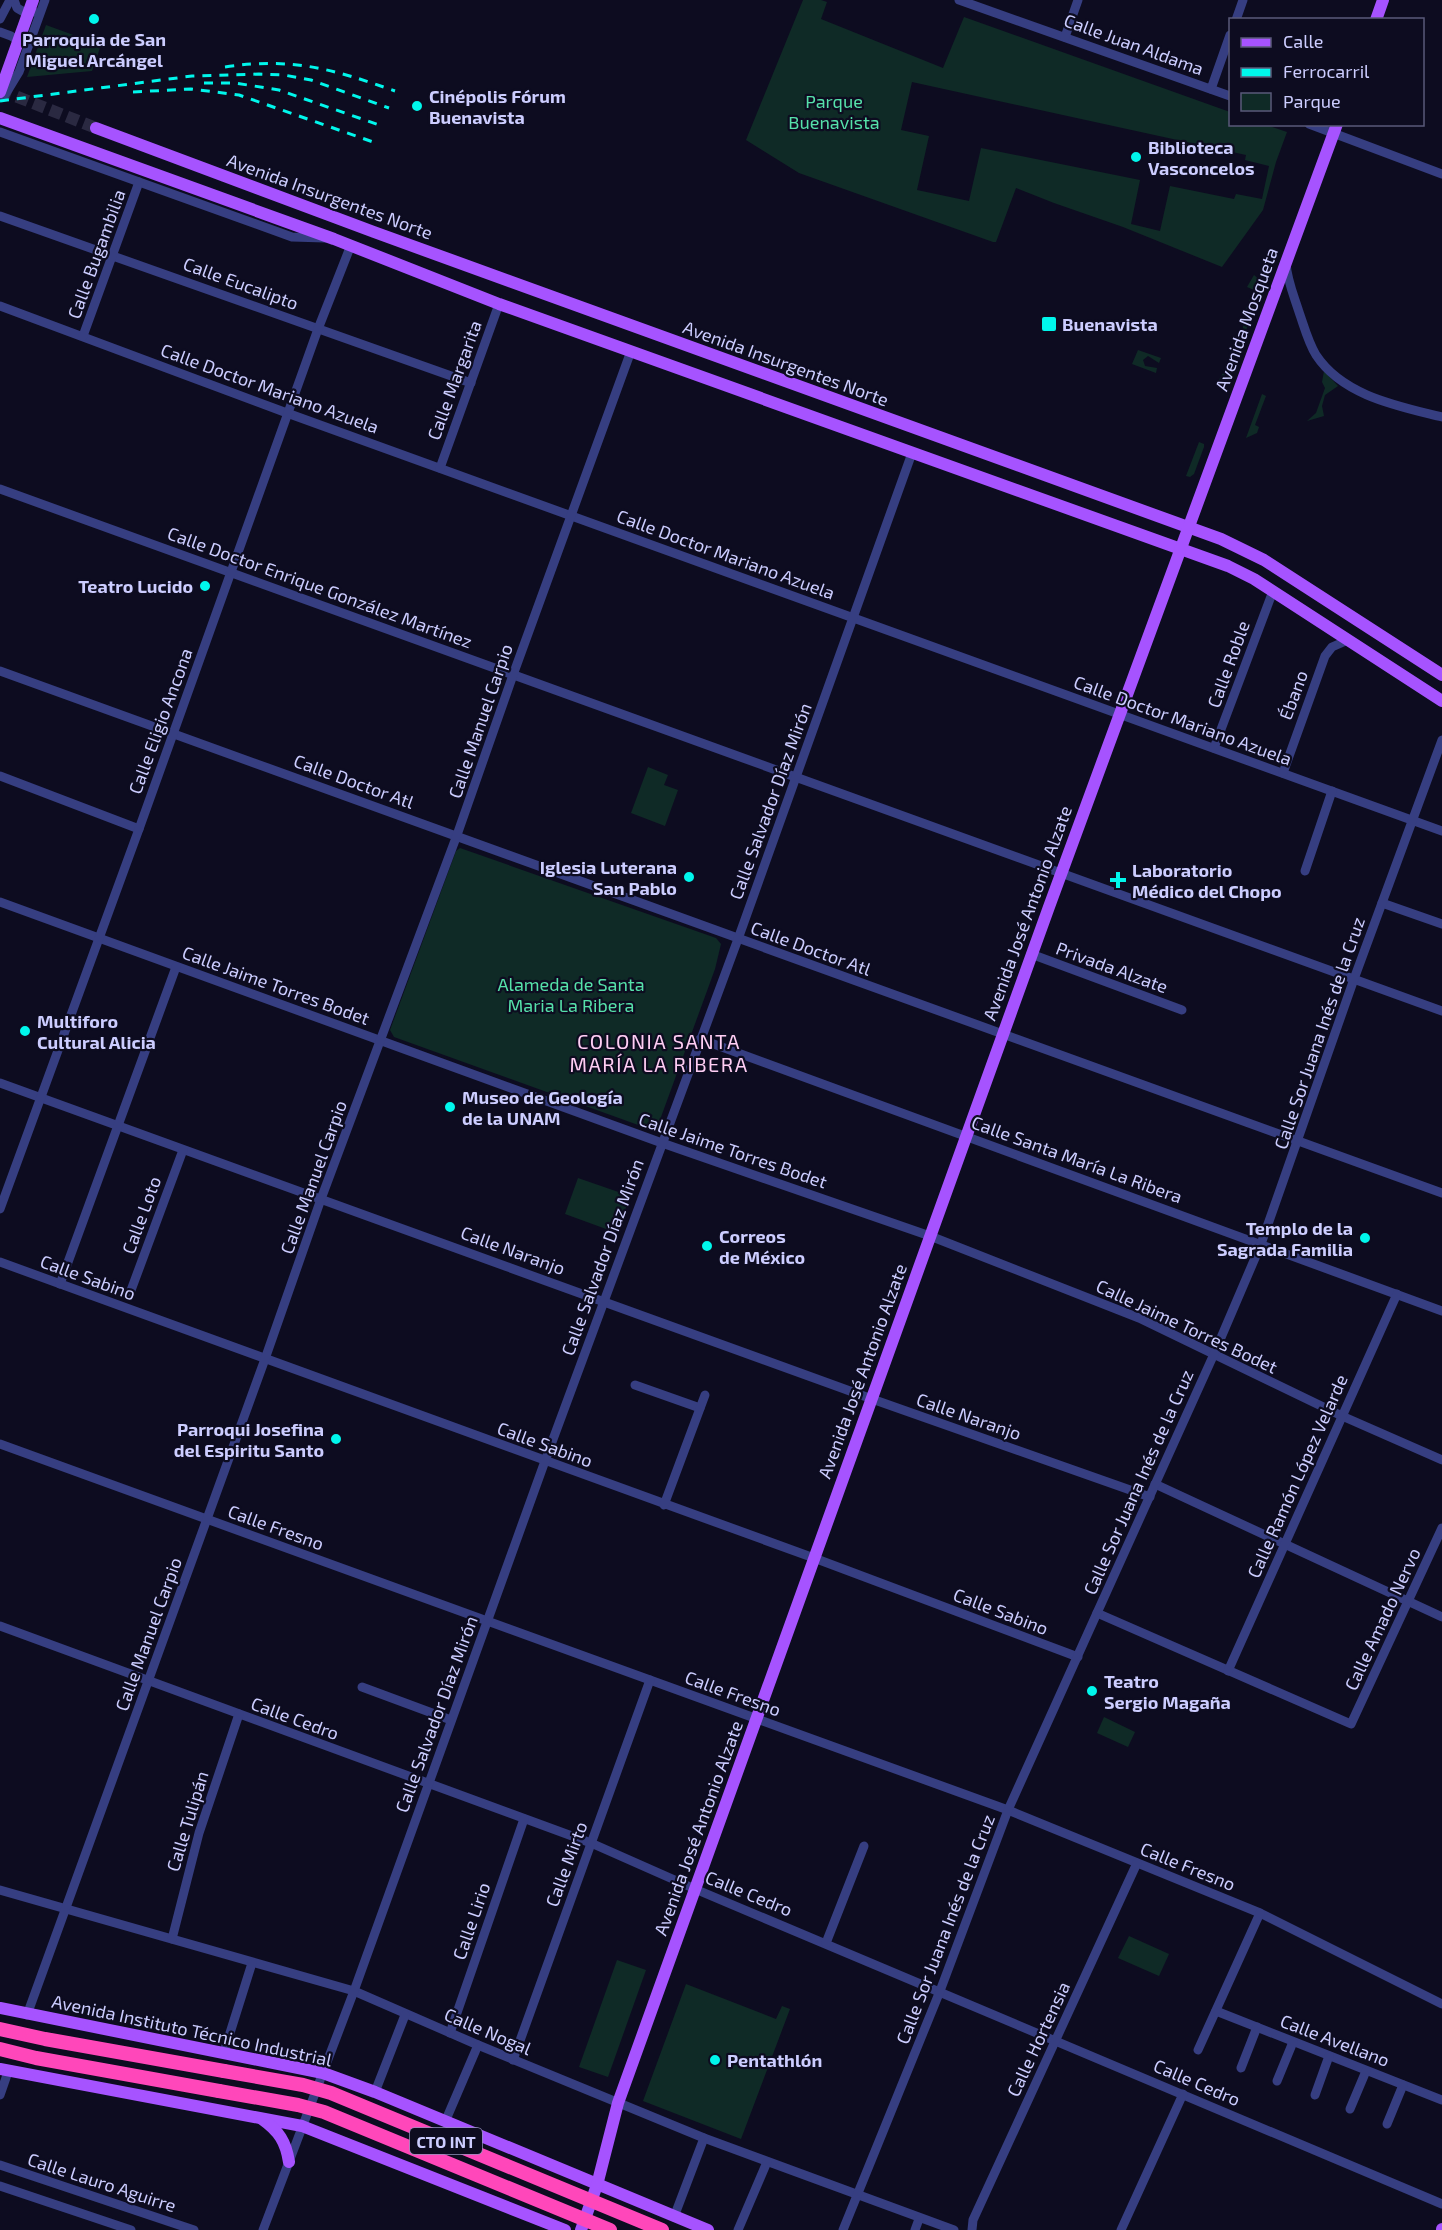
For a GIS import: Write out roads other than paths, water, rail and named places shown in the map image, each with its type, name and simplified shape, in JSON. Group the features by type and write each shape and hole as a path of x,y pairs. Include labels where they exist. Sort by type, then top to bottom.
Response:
{"highway":[{"name":"CTO INT","path":"0,2029 303,2085 331,2093 662,2230"},
{"name":"CTO INT","path":"4,2052 298,2105 324,2112 610,2230"}],"main road":[{"path":"1377,18 1383,0"},
{"path":"0,95 40,2"},
{"path":"0,118 351,245 499,304 1235,569 1273,591 1442,701"},
{"name":"Avenida Insurgentes Norte","path":"96,128 385,236 1241,548 1264,560 1442,675"},
{"name":"Avenida Mosqueta","path":"1188,527 1335,129"},
{"name":"Avenida José Antonio Alzate","path":"581,2230 597,2185 618,2103 965,1136 1188,527"},
{"name":"Avenida Instituto Técnico Industrial","path":"0,2008 323,2073 375,2092 708,2230"},
{"name":"CTO INT","path":"4,2071 259,2116 303,2126 566,2230"},
{"path":"259,2116 278,2132 284,2141 289,2162"}],"street":[{"path":"0,20 12,0 17,8 33,13 40,2"},
{"name":"Calle Juan Aldama","path":"959,0 1229,96"},
{"path":"1065,37 1078,0"},
{"path":"1237,18 1243,0"},
{"path":"0,95 5,95 27,53 40,2"},
{"path":"0,32 21,41 27,53"},
{"path":"1211,89 1229,38"},
{"path":"1319,126 1335,129 1442,174"},
{"path":"0,132 292,237 334,239"},
{"name":"Calle Bugambilia","path":"83,336 140,182"},
{"name":"Calle Eucalipto","path":"0,216 471,383"},
{"name":"Calle Eligio Ancona","path":"0,1209 100,938 287,413 351,245"},
{"path":"1286,261 1289,283 1310,341 1320,359 1338,376 1365,394 1442,417"},
{"name":"Calle Margarita","path":"440,468 499,304"},
{"name":"Calle Doctor Mariano Azuela","path":"0,306 287,413 1442,831"},
{"name":"Calle Manuel Carpio","path":"27,2015 321,1199 457,835 631,351"},
{"name":"Calle Salvador Díaz Mirón","path":"263,2230 354,1991 545,1461 738,939 912,453"},
{"name":"Calle Doctor Enrique González Martínez","path":"0,489 1442,1011"},
{"name":"Calle Roble","path":"1214,748 1273,591"},
{"name":"Ébano","path":"1282,773 1325,656 1332,647 1348,640"},
{"name":"Calle Doctor Atl","path":"0,671 1442,1193"},
{"name":"Calle Sor Juana Inés de la Cruz","path":"843,2230 940,1991 1008,1810 1262,1244 1354,980 1442,740"},
{"path":"0,776 139,829"},
{"path":"1305,872 1332,791"},
{"name":"Calle Jaime Torres Bodet","path":"0,902 662,1143 930,1236 1139,1318 1342,1416 1442,1460"},
{"path":"1382,903 1442,924"},
{"name":"Privada Alzate","path":"1031,954 1182,1010"},
{"path":"60,1284 177,967"},
{"name":"Calle Santa María La Ribera","path":"700,1039 1442,1311"},
{"name":"Calle Naranjo","path":"0,1083 872,1399 1150,1497"},
{"name":"Calle Loto","path":"130,1293 183,1150"},
{"name":"Calle Sabino","path":"0,1262 814,1558 1078,1657"},
{"name":"Calle Ramón López Velarde","path":"1228,1671 1397,1294"},
{"path":"635,1385 700,1408"},
{"path":"664,1505 705,1395"},
{"name":"Calle Fresno","path":"0,1444 1008,1810 1260,1913 1442,2004"},
{"path":"1155,1484 1442,1617"},
{"name":"Calle Amado Nervo","path":"1228,1671 1351,1724 1442,1528"},
{"path":"1097,1613 1228,1671"},
{"name":"Calle Cedro","path":"0,1626 591,1843 1442,2204"},
{"name":"Calle Mirto","path":"513,2060 650,1680"},
{"path":"362,1687 451,1720"},
{"name":"Calle Tulipán","path":"172,1939 199,1833 239,1714"},
{"name":"Calle Lirio","path":"450,2033 524,1819"},
{"path":"826,1942 864,1846"},
{"name":"Calle Hortensia","path":"972,2230 973,2220 1137,1863"},
{"name":"Calle Nogal","path":"0,1890 354,1991 405,2015 704,2138 856,2196 954,2230"},
{"path":"1198,2050 1260,1913"},
{"path":"224,2052 252,1963"},
{"name":"Calle Avellano","path":"1216,2011 1442,2100"},
{"path":"375,2092 405,2015"},
{"path":"1241,2067 1257,2027"},
{"path":"1277,2081 1293,2042"},
{"path":"446,2122 478,2045"},
{"path":"1315,2095 1329,2056"},
{"path":"0,2095 4,2071"},
{"path":"1350,2109 1366,2071"},
{"path":"1387,2124 1403,2085"},
{"path":"1120,2230 1183,2094"},
{"path":"674,2217 704,2138"},
{"path":"738,2230 767,2162"},
{"name":"Calle Lauro Aguirre","path":"0,2165 194,2230"},
{"name":"Calle Lauro Aguirre","path":"0,2187 130,2230"},
{"path":"915,2230 919,2218"},
{"path":"95,2230 98,2219"}],"tunnel":[{"path":"0,90 96,128"}],"railway":[{"path":"225,67 271,63 292,64 332,71 395,91"},
{"path":"0,101 192,76 259,74 284,75 311,80 389,108"},
{"path":"204,83 235,83 279,90 382,126"},
{"path":"133,92 191,89 239,95 376,143"}],"place":[{"name":"Parroquia de San Miguel Arcángel","path":"94,19"},
{"name":"Cinépolis Fórum Buenavista","path":"417,106"},
{"name":"Biblioteca Vasconcelos","path":"1136,157"},
{"name":"Buenavista","path":"1049,324"},
{"name":"Teatro Lucido","path":"205,586"},
{"name":"Iglesia Luterana San Pablo","path":"689,877"},
{"name":"Laboratorio Médico del Chopo","path":"1118,880"},
{"name":"Multiforo Cultural Alicia","path":"25,1031"},
{"name":"Museo de Geología de la UNAM","path":"450,1107"},
{"name":"Templo de la Sagrada Familia","path":"1365,1238"},
{"name":"Correos de México","path":"707,1246"},
{"name":"Parroqui Josefina del Espiritu Santo","path":"336,1439"},
{"name":"Teatro Sergio Magaña","path":"1092,1691"},
{"name":"Pentathlón","path":"715,2060"}],"district":[{"name":"COLONIA SANTA MARÍA LA RIBERA","path":"659,1052"}],"park label":[{"name":"Parque Buenavista","path":"834,111"},
{"name":"Alameda de Santa Maria La Ribera","path":"571,994"}]}
